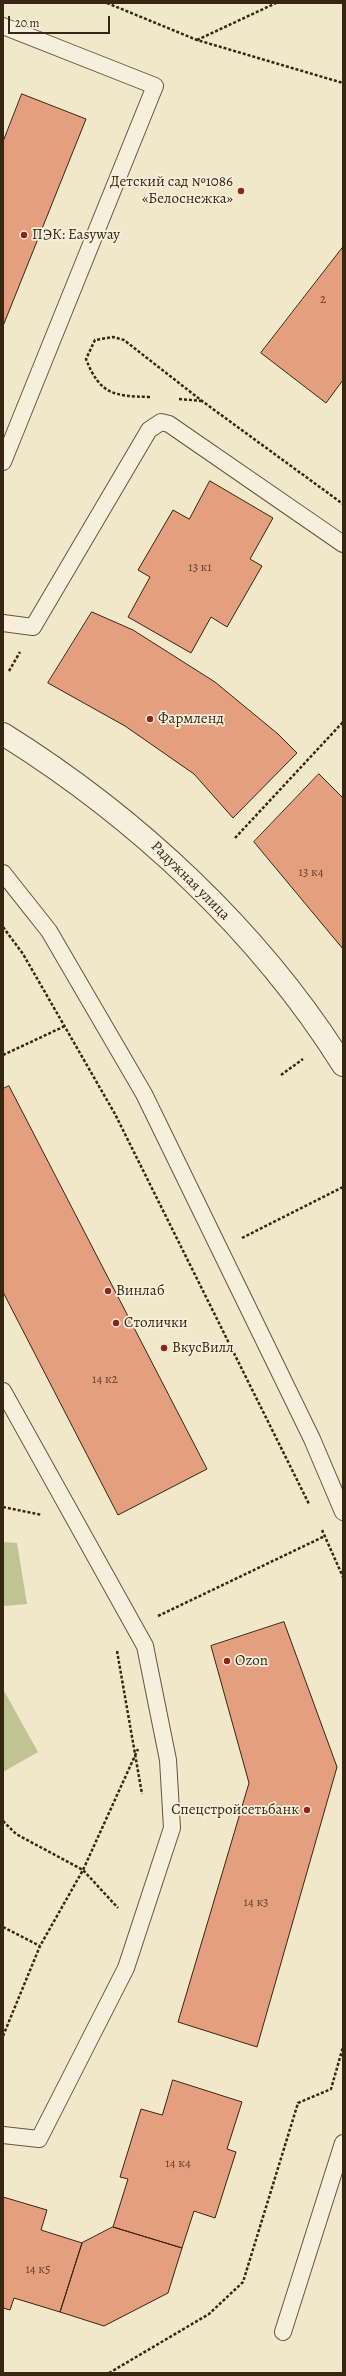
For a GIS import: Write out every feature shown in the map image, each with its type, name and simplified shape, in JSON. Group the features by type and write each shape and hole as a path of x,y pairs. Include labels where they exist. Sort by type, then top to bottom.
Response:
{"street":[{"name":"Радужная улица","path":"3,734 34,753 120,816 186,875 232,922 277,975 328,1041 343,1065"}],"lane":[{"path":"3,26 154,86 3,462"},
{"path":"3,623 34,627 149,430 161,422 169,424 343,544"},
{"path":"3,873 49,931 144,1094 312,1439 343,1512"},
{"path":"3,1391 145,1646 168,1760 172,1828 126,1968 39,2139 3,2135"},
{"path":"283,2332 343,2143"}],"path":[{"path":"107,3 197,40 343,83"},
{"path":"197,40 276,3"},
{"path":"154,397 124,396 104,388 93,376 86,358 95,340 113,337 124,340 202,401 343,504"},
{"path":"176,399 202,401"},
{"path":"234,838 343,722"},
{"path":"3,927 23,954 116,1114 311,1508"},
{"path":"3,1055 65,1026"},
{"path":"191,1266 219,1249 343,1188"},
{"path":"3,1507 75,1521"},
{"path":"322,1529 343,1577"},
{"path":"3,2036 40,1946 83,1870 157,1706"},
{"path":"3,1927 40,1946"},
{"path":"109,2373 209,2314 243,2282 298,2103 331,2089 343,2047"}],"green space":[{"path":"3,1542 17,1543 27,1604 3,1606"},
{"path":"3,1689 38,1752 3,1772"}],"building":[{"path":"22,94 86,119 3,326 3,142"},
{"path":"343,247 343,380 326,403 261,353"},
{"path":"210,481 273,518 250,559 262,566 227,627 211,617 191,653 128,617 150,577 138,570 173,510 189,519"},
{"path":"92,612 133,630 215,682 278,734 297,753 233,818 194,774 125,726 48,683"},
{"path":"319,774 343,798 343,949 254,842"},
{"path":"9,1086 207,1469 118,1515 3,1292 3,1089"},
{"path":"284,1622 337,1767 257,2047 178,2022 249,1783 211,1646"},
{"path":"173,2080 242,2102 227,2149 236,2152 215,2218 194,2211 182,2248 113,2227 128,2179 120,2177 141,2109 162,2115"},
{"path":"3,2197 47,2210 41,2230 82,2243 60,2312 14,2298 10,2310 3,2308"},
{"path":"113,2227 182,2248 168,2293 104,2326 60,2312 82,2243"}],"place":[{"name":"Детский сад №1086 «Белоснежка»","path":"241,191"},
{"name":"ПЭК: Easyway","path":"24,235"},
{"name":"Фармленд","path":"150,719"},
{"name":"Винлаб","path":"108,1291"},
{"name":"Столички","path":"116,1323"},
{"name":"ВкусВилл","path":"164,1348"},
{"name":"Ozon","path":"227,1661"},
{"name":"Спецстройсетьбанк","path":"307,1810"}]}
